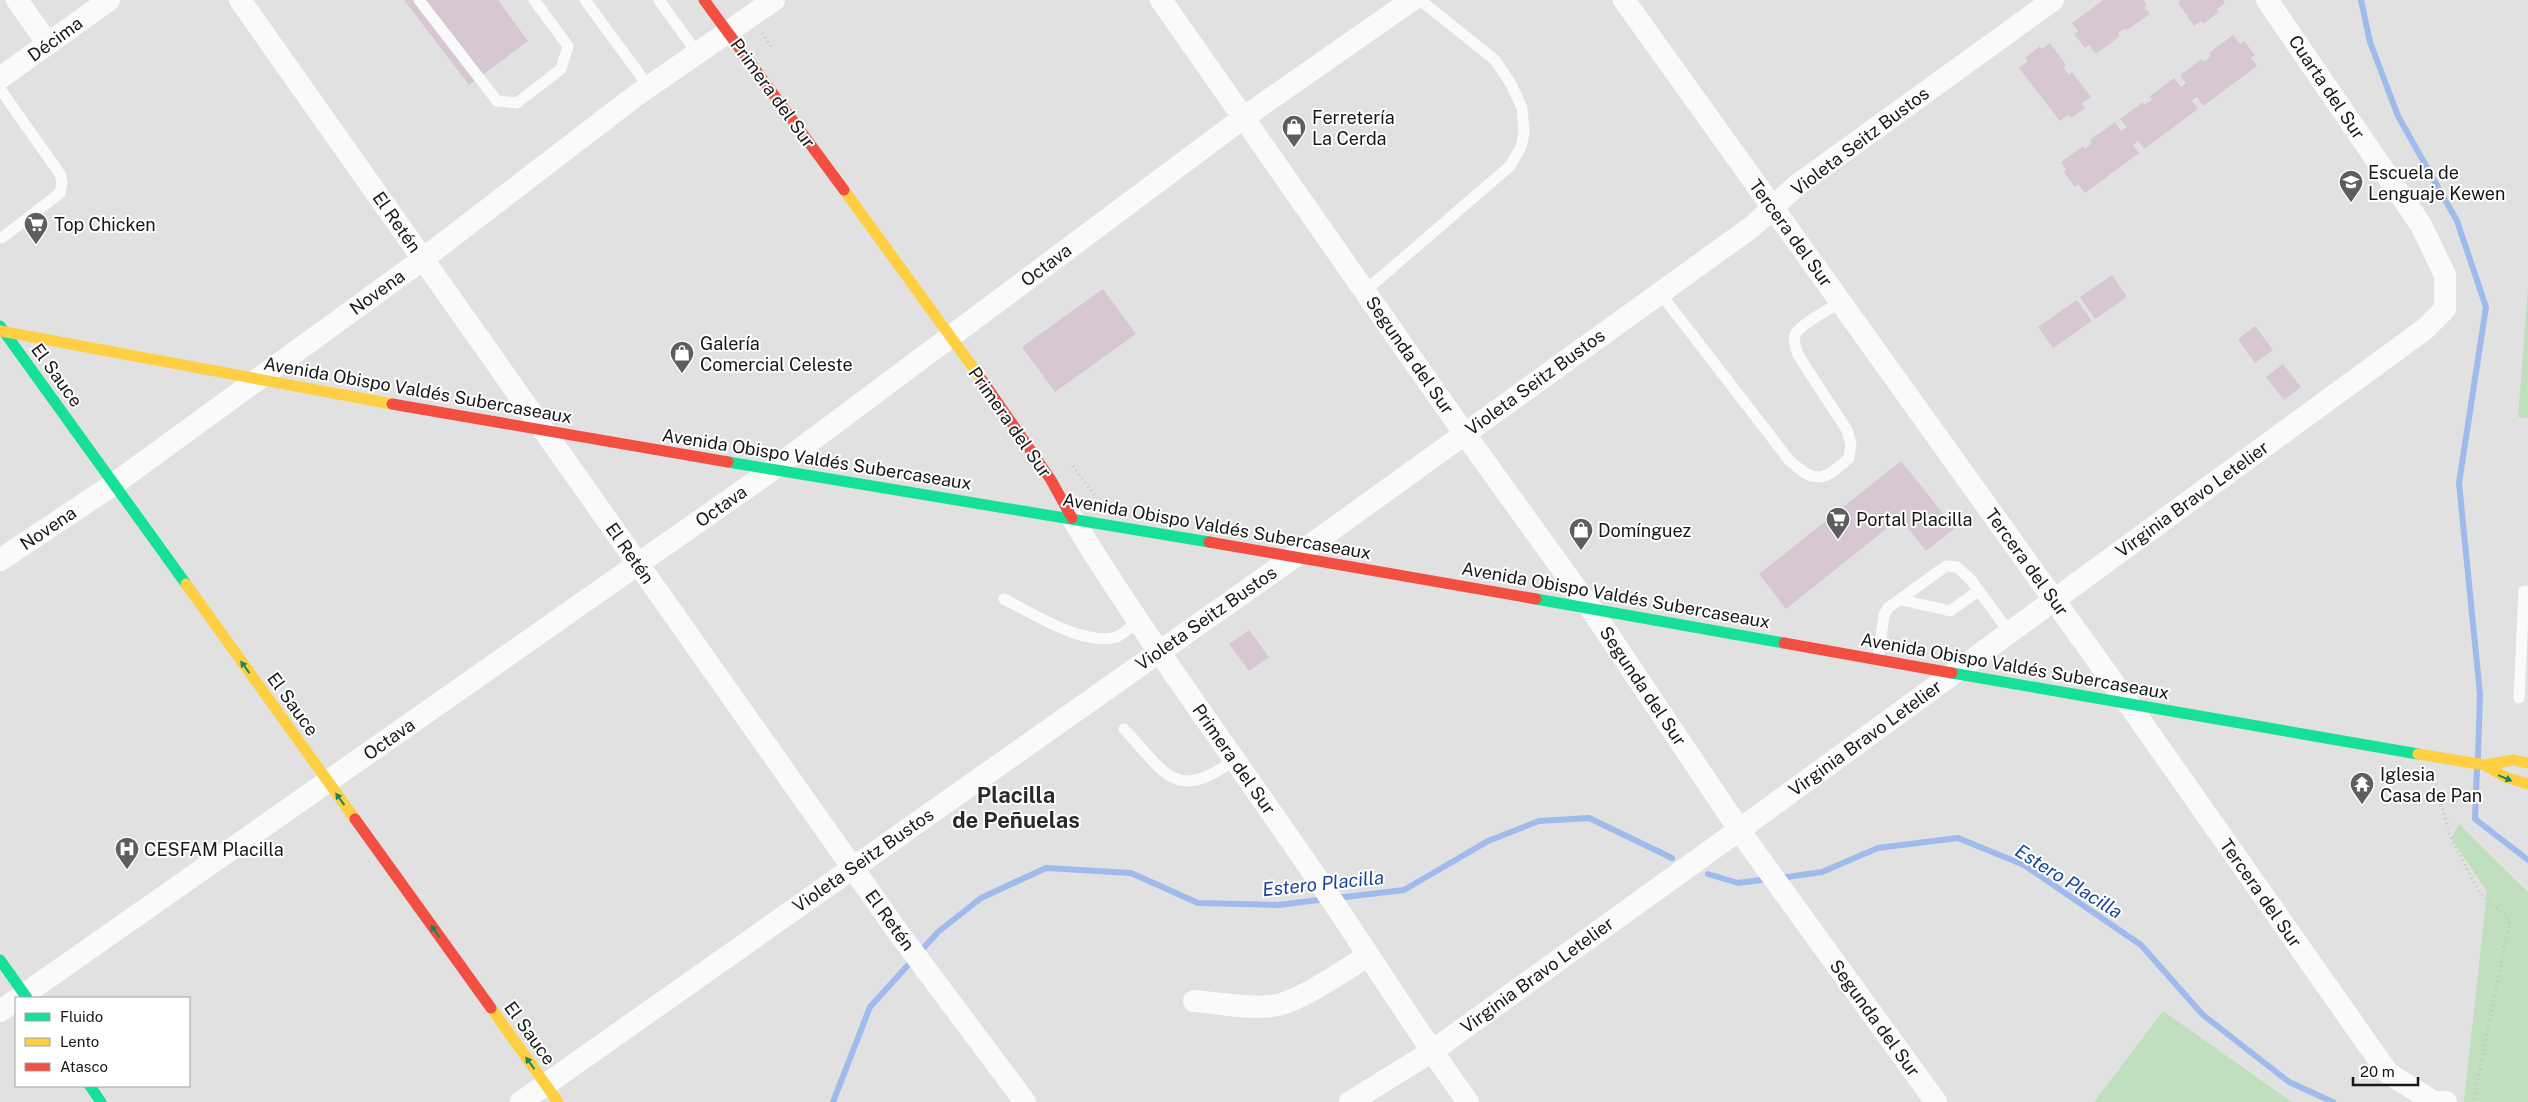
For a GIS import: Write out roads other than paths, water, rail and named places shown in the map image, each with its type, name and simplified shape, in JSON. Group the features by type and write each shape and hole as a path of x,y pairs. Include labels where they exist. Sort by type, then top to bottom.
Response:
{"main road":[{"name":"Primera del Sur","path":"704,0 951,336 1051,480 1072,518"},
{"name":"Avenida Obispo Valdés Subercaseaux","path":"1,329 255,380 772,470 1072,518 2485,765"},
{"name":"El Sauce","path":"1,329 552,1093"},
{"path":"2485,765 2513,760 2528,763"},
{"path":"2485,765 2496,774 2512,781 2528,784"},
{"path":"0,960 21,997"},
{"path":"91,1087 101,1102"}],"street":[{"path":"16,0 48,44"},
{"name":"Décima","path":"0,78 109,0"},
{"name":"El Retén","path":"240,0 852,868 1025,1102"},
{"name":"Novena","path":"0,560 114,484 423,259 649,87 774,0"},
{"name":"Segunda del Sur","path":"1161,0 1464,433 1591,609 1744,837 1936,1102"},
{"name":"Octava","path":"23,997 772,470 1243,118 1412,0"},
{"name":"Tercera del Sur","path":"1624,0 2054,599 2388,1073 2434,1102 2446,1102"},
{"name":"Violeta Seitz Bustos","path":"521,1102 552,1093 852,868 1294,557 1753,226 1796,186 2053,0"},
{"name":"Cuarta del Sur","path":"2267,0 2421,225 2445,275 2445,309"},
{"name":"Virginia Bravo Letelier","path":"1350,1102 1431,1052 1744,837 1954,672 2425,330 2445,309"},
{"name":"Primera del Sur","path":"1072,518 1158,652 1307,863 1431,1052 1468,1102"},
{"path":"1194,1001 1252,1007 1273,1006 1289,1001 1368,956"},
{"name":"Octava","path":"0,1011 15,1002"}],"lane":[{"path":"419,0 497,101 517,103 561,69 568,46 534,0"},
{"path":"585,0 649,87"},
{"path":"659,0 697,53"},
{"path":"1365,291 1510,166 1521,147 1524,133 1522,108 1511,84 1495,60 1420,0"},
{"path":"0,89 60,174 62,182 60,193 1,240"},
{"path":"1660,293 1789,460 1804,474 1813,479 1824,477 1848,458 1851,444 1847,430 1798,355 1794,345 1795,335 1804,326 1841,302"},
{"path":"1878,659 1884,615 1888,608 1902,600 1946,566 1957,567 2009,632"},
{"path":"1902,600 1950,611 1978,591"},
{"path":"2519,698 2524,591 2528,591"},
{"path":"1004,599 1076,634 1101,640 1118,637 1138,621"},
{"path":"1124,729 1170,778 1180,781 1192,782 1221,770 1234,760"}],"waterway":[{"path":"2361,0 2370,42 2398,116 2457,221 2486,307 2459,483 2480,694 2478,757"},
{"path":"2477,769 2475,819 2528,860"},
{"name":"Estero Placilla","path":"1336,898 1404,890 1488,841 1539,821 1589,818 1672,858"},
{"name":"Estero Placilla","path":"1780,878 1822,872 1878,848 1958,838 2024,865 2141,945 2203,1015 2289,1082 2333,1102"},
{"name":"Estero Placilla","path":"833,1102 870,1007 938,932 981,898 1046,868 1131,873 1198,903 1279,905 1326,899"},
{"name":"Estero Placilla","path":"1708,874 1738,883 1768,879"}],"place":[{"name":"Ferretería La Cerda","path":"1294,148"},
{"name":"Escuela de Lenguaje Kewen","path":"2351,203"},
{"name":"Top Chicken","path":"36,245"},
{"name":"Galería Comercial Celeste","path":"682,374"},
{"name":"Portal Placilla","path":"1838,540"},
{"name":"Domínguez","path":"1581,551"},
{"name":"Iglesia Casa de Pan","path":"2362,805"},
{"name":"CESFAM Placilla","path":"127,870"}],"district":[{"name":"Placilla de Peñuelas","path":"1016,808"}]}
